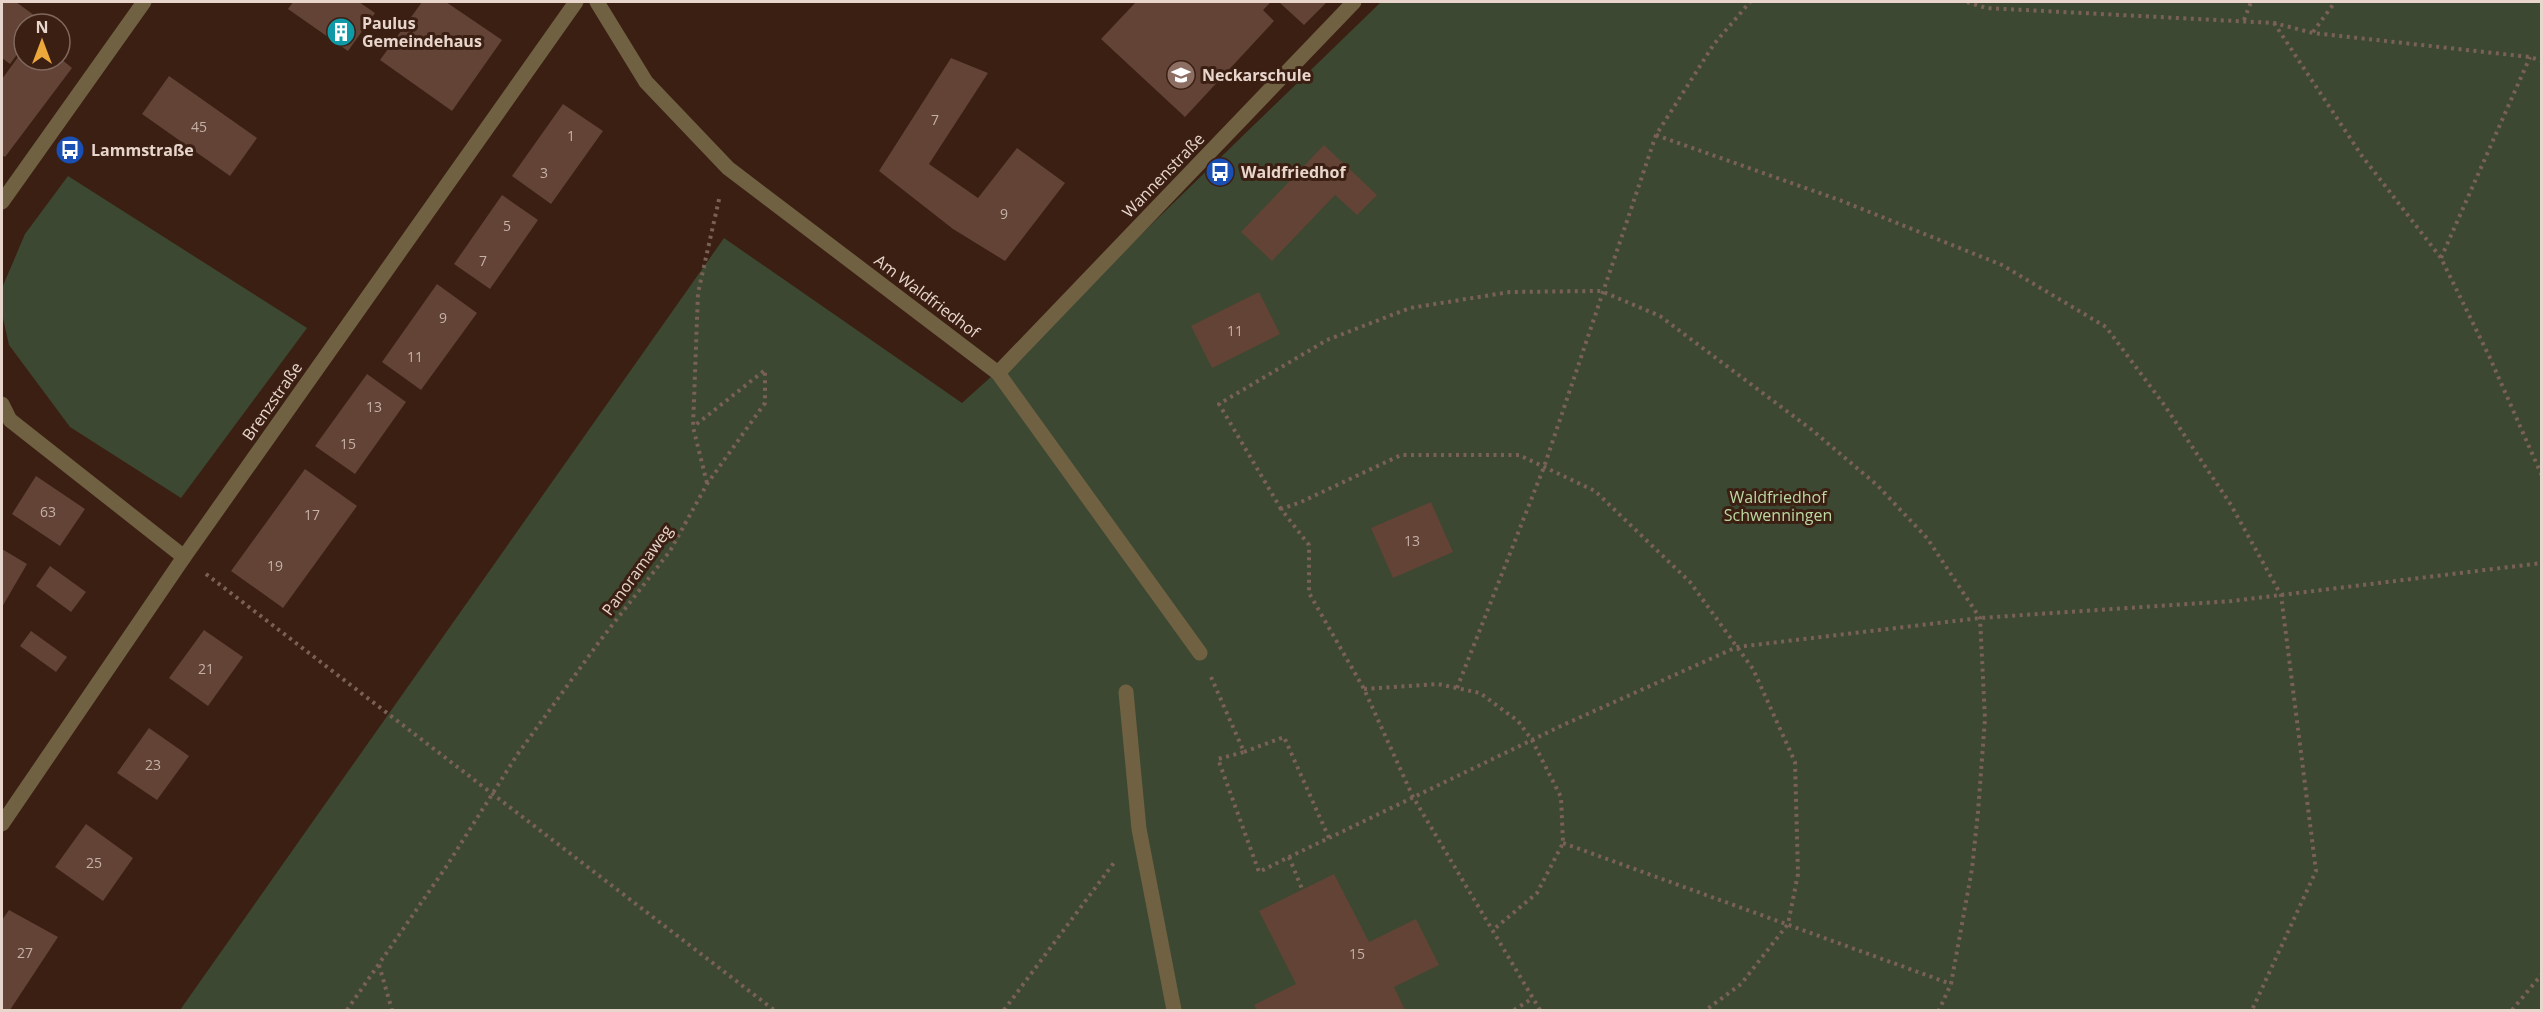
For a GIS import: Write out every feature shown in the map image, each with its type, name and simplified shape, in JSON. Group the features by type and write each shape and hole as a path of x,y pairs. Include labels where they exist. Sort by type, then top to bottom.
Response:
{"street":[{"path":"2,202 144,2"},
{"name":"Brenzstraße","path":"2,824 184,557 576,2"},
{"name":"Am Waldfriedhof","path":"597,2 646,82 728,168 998,373 1200,653"},
{"name":"Wannenstraße","path":"998,373 1354,2"},
{"path":"2,404 6,426 184,557"},
{"path":"1126,692 1139,830 1174,1011"}],"path":[{"path":"1457,688 1544,467 1601,291 1656,135 1714,44 1750,2"},
{"path":"1967,2 1986,8 2274,23 2313,33 2530,57 2541,61"},
{"path":"2244,20 2251,2"},
{"path":"2313,33 2336,2"},
{"path":"2274,23 2362,156 2441,258 2490,358 2541,476"},
{"path":"2441,258 2530,57"},
{"path":"1656,135 1842,201 2002,265 2106,327 2165,406 2231,505 2281,595 2316,871 2252,1011"},
{"path":"707,484 693,427 699,293 714,219 728,168"},
{"path":"1540,1011 1413,797 1364,689 1309,593 1309,544 1281,508 1219,404 1327,340 1410,308 1510,292 1601,291 1660,316 1786,410 1877,484 1927,538 1980,618 1985,719 1972,869 1951,984 1938,1011"},
{"name":"Panoramaweg","path":"347,1011 492,794 599,642 670,552 707,484 765,403 765,370 693,427"},
{"path":"1281,508 1301,502 1401,455 1519,455 1595,491 1690,582 1753,669 1795,762 1798,874 1788,924 1741,984 1706,1011"},
{"path":"184,557 774,1011"},
{"path":"1329,838 1284,737 1218,759 1259,872 1532,740 1737,647 1980,618 2232,601 2541,563"},
{"path":"1200,653 1244,752"},
{"path":"1364,689 1438,684 1480,693 1518,721 1532,740 1561,797 1563,843 1537,893 1493,930"},
{"path":"1004,1011 1052,943 1139,830"},
{"path":"1563,843 1951,984"},
{"path":"1289,857 1302,890"},
{"path":"379,964 392,1011"},
{"path":"2512,1011 2541,974"},
{"path":"1514,1011 1533,998"}],"green space":[{"name":"Waldfriedhof Schwenningen","path":"1381,2 2541,2 2541,1010 180,1010 724,238 962,403 1032,340"},
{"path":"68,176 307,328 181,498 70,427 9,345 2,314 2,288 25,234"}],"building":[{"path":"2,2 16,2 30,12 12,12 12,61 10,64 2,58"},
{"name":"Paulus Gemeindehaus","path":"293,2 359,2 375,13 348,51 288,9"},
{"path":"422,2 446,2 502,40 452,111 380,60"},
{"path":"1136,2 1271,2 1263,10 1274,21 1185,117 1101,39"},
{"path":"1279,2 1327,2 1304,25"},
{"path":"951,58 988,73 929,164 978,198 1017,148 1065,183 1005,261 953,229 879,171"},
{"path":"12,65 12,72 69,72 5,157 2,155 2,79"},
{"path":"169,76 257,138 230,176 142,114"},
{"path":"563,104 603,131 551,204 512,176"},
{"path":"1324,145 1377,195 1357,215 1335,195 1272,261 1241,232"},
{"path":"502,195 538,220 490,289 454,264"},
{"path":"437,284 477,313 421,390 382,362"},
{"path":"1259,292 1280,334 1212,368 1191,326"},
{"path":"367,374 406,402 355,474 315,446"},
{"path":"305,469 357,506 283,608 231,571"},
{"path":"36,476 85,509 60,546 12,514"},
{"path":"1431,502 1453,552 1393,578 1371,528"},
{"path":"2,549 27,564 2,607"},
{"path":"50,566 86,592 71,612 36,586"},
{"path":"204,630 243,657 208,706 169,678"},
{"path":"31,631 67,657 56,672 20,646"},
{"path":"149,728 189,756 157,800 117,773"},
{"path":"86,824 133,858 103,901 55,867"},
{"path":"1334,874 1369,942 1416,919 1439,965 1394,987 1405,1010 1257,1010 1254,1005 1296,984 1259,911"},
{"path":"9,910 58,937 10,1010 2,1010 2,920"}],"place":[{"name":"Paulus Gemeindehaus","path":"341,32"},
{"name":"Neckarschule","path":"1181,75"},
{"name":"Lammstraße","path":"70,150"},
{"name":"Waldfriedhof","path":"1220,172"}]}
